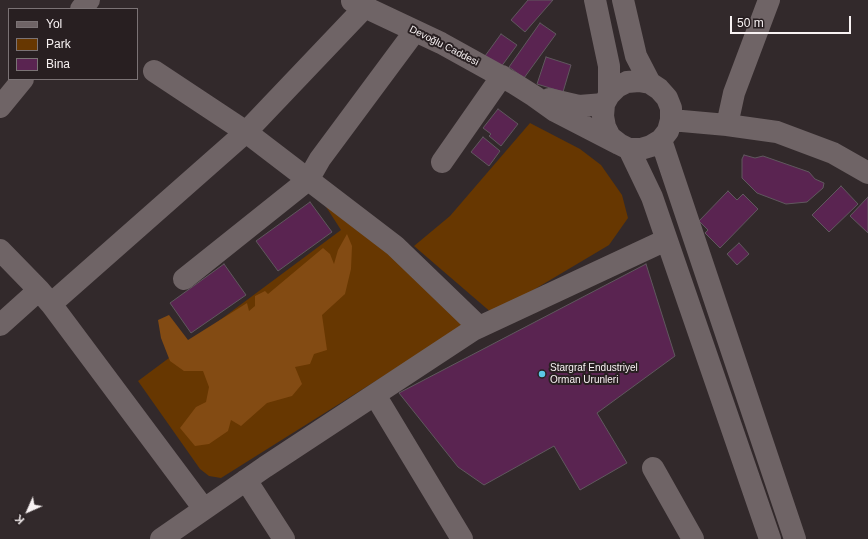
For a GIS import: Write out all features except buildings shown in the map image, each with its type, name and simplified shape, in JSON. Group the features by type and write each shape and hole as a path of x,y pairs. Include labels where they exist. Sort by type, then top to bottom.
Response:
{"street":[{"path":"82,8 89,0"},
{"path":"534,96 579,106 607,100 617,87 628,82 639,81 650,83 660,89 667,98 671,108 671,120 668,131 661,140 652,146 641,149 624,146 610,137 605,127 603,116 607,100 608,66 595,0"},
{"path":"623,0 636,56 650,83"},
{"path":"727,125 734,93 769,0"},
{"path":"0,325 45,297 246,132 358,3"},
{"name":"Devoğlu Caddesi","path":"358,3 441,43 502,76 555,111 624,146"},
{"path":"184,279 308,180 320,159 415,31"},
{"path":"154,71 246,132 395,246 479,327"},
{"path":"442,162 502,76"},
{"path":"0,107 22,80"},
{"path":"671,120 727,125 777,132 833,153 868,173"},
{"path":"661,140 795,539"},
{"path":"624,146 652,197 770,539"},
{"path":"161,539 246,480 479,327 666,240"},
{"path":"0,250 45,297 204,509"},
{"path":"375,395 462,539"},
{"path":"653,468 693,539"},
{"path":"246,480 284,539"}],"green space":[{"path":"530,123 580,149 601,165 622,195 628,218 609,245 493,314 414,246 450,216"},
{"path":"321,199 332,201 465,325 221,478 209,476 200,469 138,381 341,230"}],"shaded area":[{"path":"347,234 352,246 351,269 345,294 322,315 327,350 314,354 310,364 295,367 302,384 292,396 267,403 241,426 231,420 228,431 209,444 195,446 180,428 196,407 206,402 209,387 203,371 184,371 170,361 161,338 158,320 169,315 188,340 247,303 249,311 255,306 255,296 265,291 268,294 323,248 330,254 334,264 338,250"}],"place":[{"name":"Stargraf Endustriyel Orman Urunleri","path":"542,374"}]}
